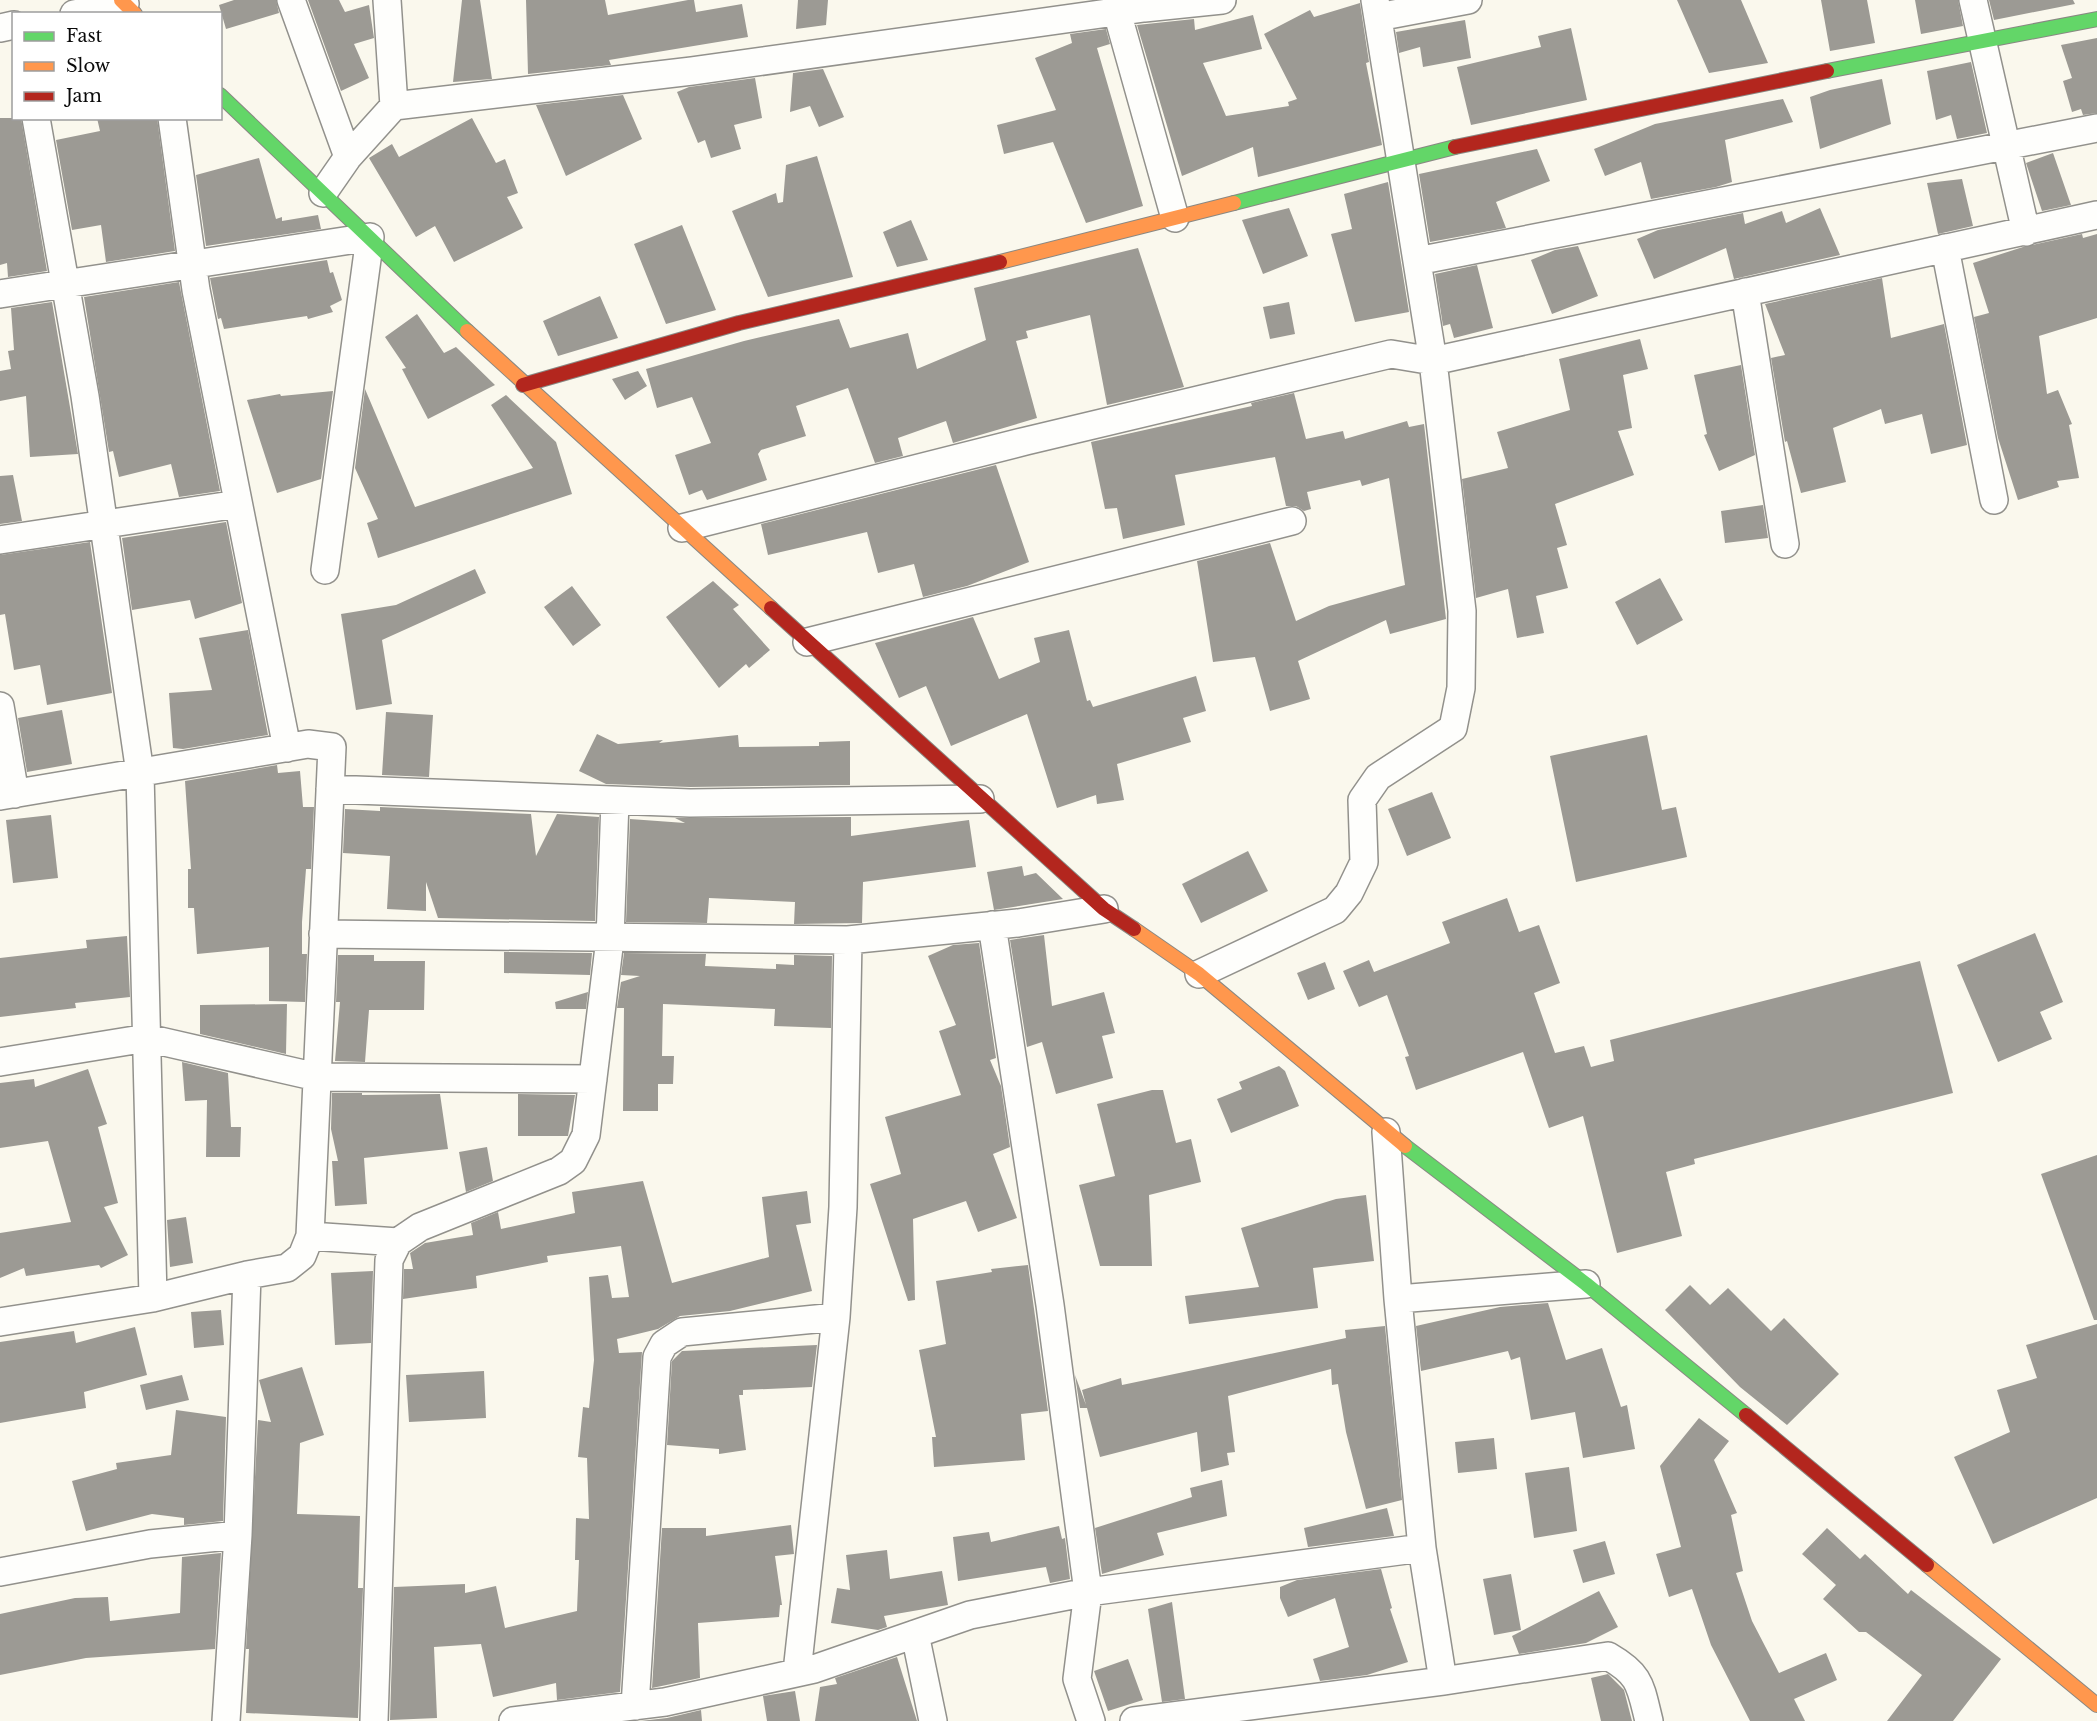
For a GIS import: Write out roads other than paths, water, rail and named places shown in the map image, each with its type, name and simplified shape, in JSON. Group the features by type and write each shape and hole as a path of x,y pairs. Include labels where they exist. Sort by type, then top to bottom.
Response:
{"main road":[{"path":"523,385 739,323 1087,242 1401,159 1671,101 2097,19"},
{"path":"222,97 523,385 1104,909 1198,974 1386,1132 1586,1284 2097,1705"}],"street":[{"path":"291,0 348,157"},
{"path":"387,0 394,106"},
{"path":"323,193 348,157 394,106 692,71 1117,12 1222,0"},
{"path":"1198,974 1335,910 1349,893 1364,862 1362,800 1378,777 1453,728 1461,688 1462,611 1433,360 1376,9 1468,0"},
{"path":"1973,0 2026,232"},
{"path":"87,12 127,6"},
{"path":"1117,12 1175,218"},
{"path":"36,120 104,524 140,773 153,1298"},
{"path":"172,120 192,264 287,748"},
{"path":"1417,261 2097,128"},
{"path":"682,528 1026,441 1391,354 1433,360 2097,215"},
{"path":"0,294 370,237 325,570"},
{"path":"1945,248 1994,500"},
{"path":"1745,292 1785,544"},
{"path":"0,540 238,504"},
{"path":"807,642 1293,521"},
{"path":"0,706 8,795 308,744 332,747 310,1236 302,1256 287,1268 247,1275 153,1298 0,1322"},
{"path":"330,789 690,803 980,799"},
{"path":"374,1721 388,1260 399,1242 420,1227 559,1171 573,1161 586,1135 610,939 615,801"},
{"path":"323,934 848,940 992,925 1104,909"},
{"path":"992,925 1048,1294 1088,1592 1077,1679 1090,1721"},
{"path":"797,1672 836,1317 843,1207 848,940"},
{"path":"0,1062 147,1038 317,1077 593,1079"},
{"path":"1386,1132 1398,1299 1422,1548 1443,1681"},
{"path":"310,1236 399,1242"},
{"path":"226,1721 238,1535 247,1275"},
{"path":"1398,1299 1586,1284"},
{"path":"635,1706 657,1357 664,1344 682,1332 836,1317"},
{"path":"0,1572 150,1544 238,1535"},
{"path":"513,1721 665,1702 797,1672 970,1615 1088,1592 1422,1548"},
{"path":"915,1634 933,1721"},
{"path":"1134,1721 1443,1681 1608,1656 1629,1668 1640,1686 1649,1721"}]}
